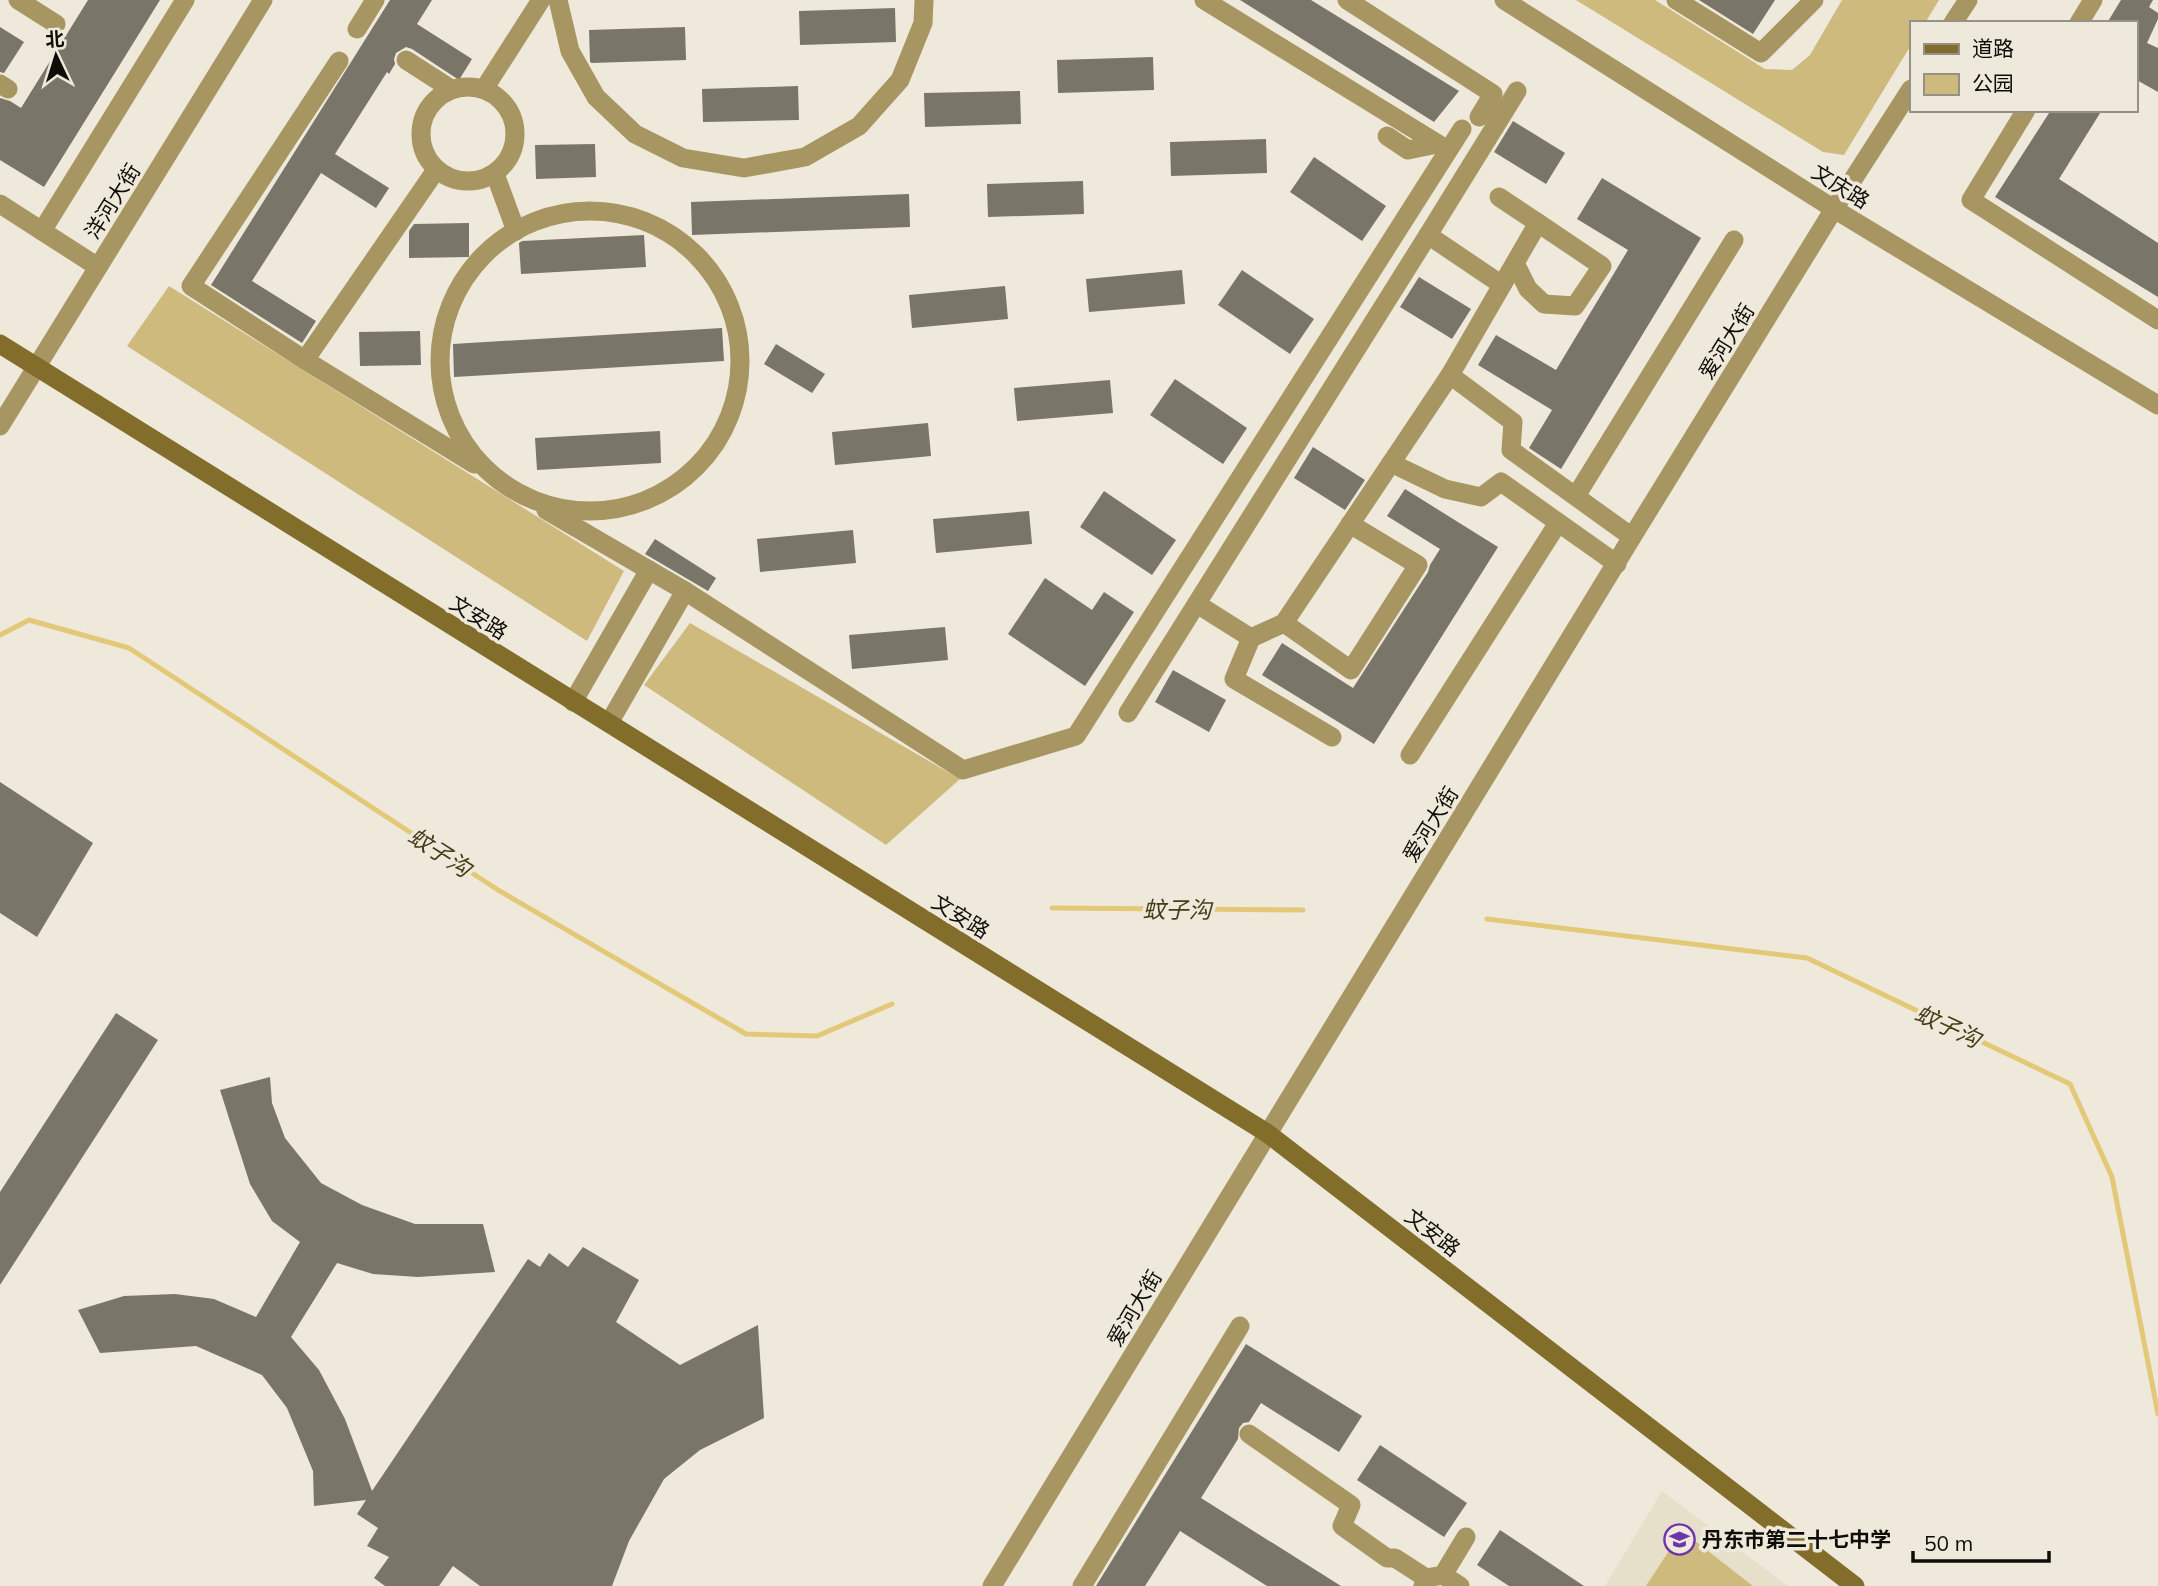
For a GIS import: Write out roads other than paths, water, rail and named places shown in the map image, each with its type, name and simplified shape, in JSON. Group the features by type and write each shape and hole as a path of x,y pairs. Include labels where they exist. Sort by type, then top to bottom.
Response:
{"main road":[{"name":"文安路","path":"0,344 1267,1133 1855,1586"}],"street":[{"path":"18,0 56,24"},
{"path":"42,231 185,0"},
{"name":"洋河大街","path":"0,426 263,0"},
{"path":"357,29 375,0"},
{"path":"484,89 541,0"},
{"path":"558,0 570,51 596,97 635,134 683,158 744,168 805,157 859,127 900,80 923,23 923,0"},
{"path":"1204,0 1443,147"},
{"path":"1347,0 1493,94 1479,117"},
{"name":"文庆路","path":"1504,0 1835,209 2158,405"},
{"path":"1676,0 1761,53 1814,0"},
{"path":"1954,21 1968,0"},
{"path":"2080,21 2093,0"},
{"path":"406,60 452,89"},
{"path":"339,61 191,286 527,499 685,591 963,769 1076,736 1443,147 1462,129"},
{"path":"468,86 484,89 497,96 508,107 514,121 516,135 513,150 495,174 482,180 467,182 450,179 436,170 426,157 420,142 421,125 426,110 437,97 452,89 468,86"},
{"path":"1128,713 1517,91"},
{"name":"爱河大街","path":"992,1586 1632,537 1910,91"},
{"path":"2025,112 1971,200 2158,320"},
{"path":"1387,136 1408,149 1443,147"},
{"path":"305,360 436,170"},
{"path":"495,174 516,231"},
{"path":"1499,197 1602,266 1575,306 1544,304 1528,289 1515,263"},
{"path":"0,204 98,267"},
{"path":"484,470 453,427 439,377 441,330 458,286 488,250 527,224 572,212 620,214 664,230 701,259 727,298 741,348 736,400 714,447 677,484 630,507 578,512 527,499"},
{"path":"1332,737 1234,678 1251,638 1284,623 1450,375 1538,223"},
{"path":"1428,235 1502,285"},
{"path":"1576,496 1734,240"},
{"path":"1450,375 1514,422 1511,450 1632,537"},
{"path":"1391,463 1445,489 1481,497 1501,482 1616,564"},
{"path":"1410,755 1558,523"},
{"path":"1284,623 1351,670 1418,565 1350,524"},
{"path":"573,702 649,570"},
{"path":"609,723 685,591"},
{"path":"1197,604 1251,638"},
{"path":"1082,1586 1240,1326"},
{"path":"1249,1434 1351,1505 1342,1526 1387,1558 1395,1558 1438,1581 1466,1537"}],"waterway":[{"name":"蚊子沟","path":"0,635 29,620 129,648 498,890 746,1034 817,1036 892,1004"},
{"name":"蚊子沟","path":"1052,908 1303,910"},
{"name":"蚊子沟","path":"1487,919 1807,958 2070,1084 2112,1177 2158,1414"}],"place":[{"name":"丹东市第二十七中学","path":"1679,1539"}]}
